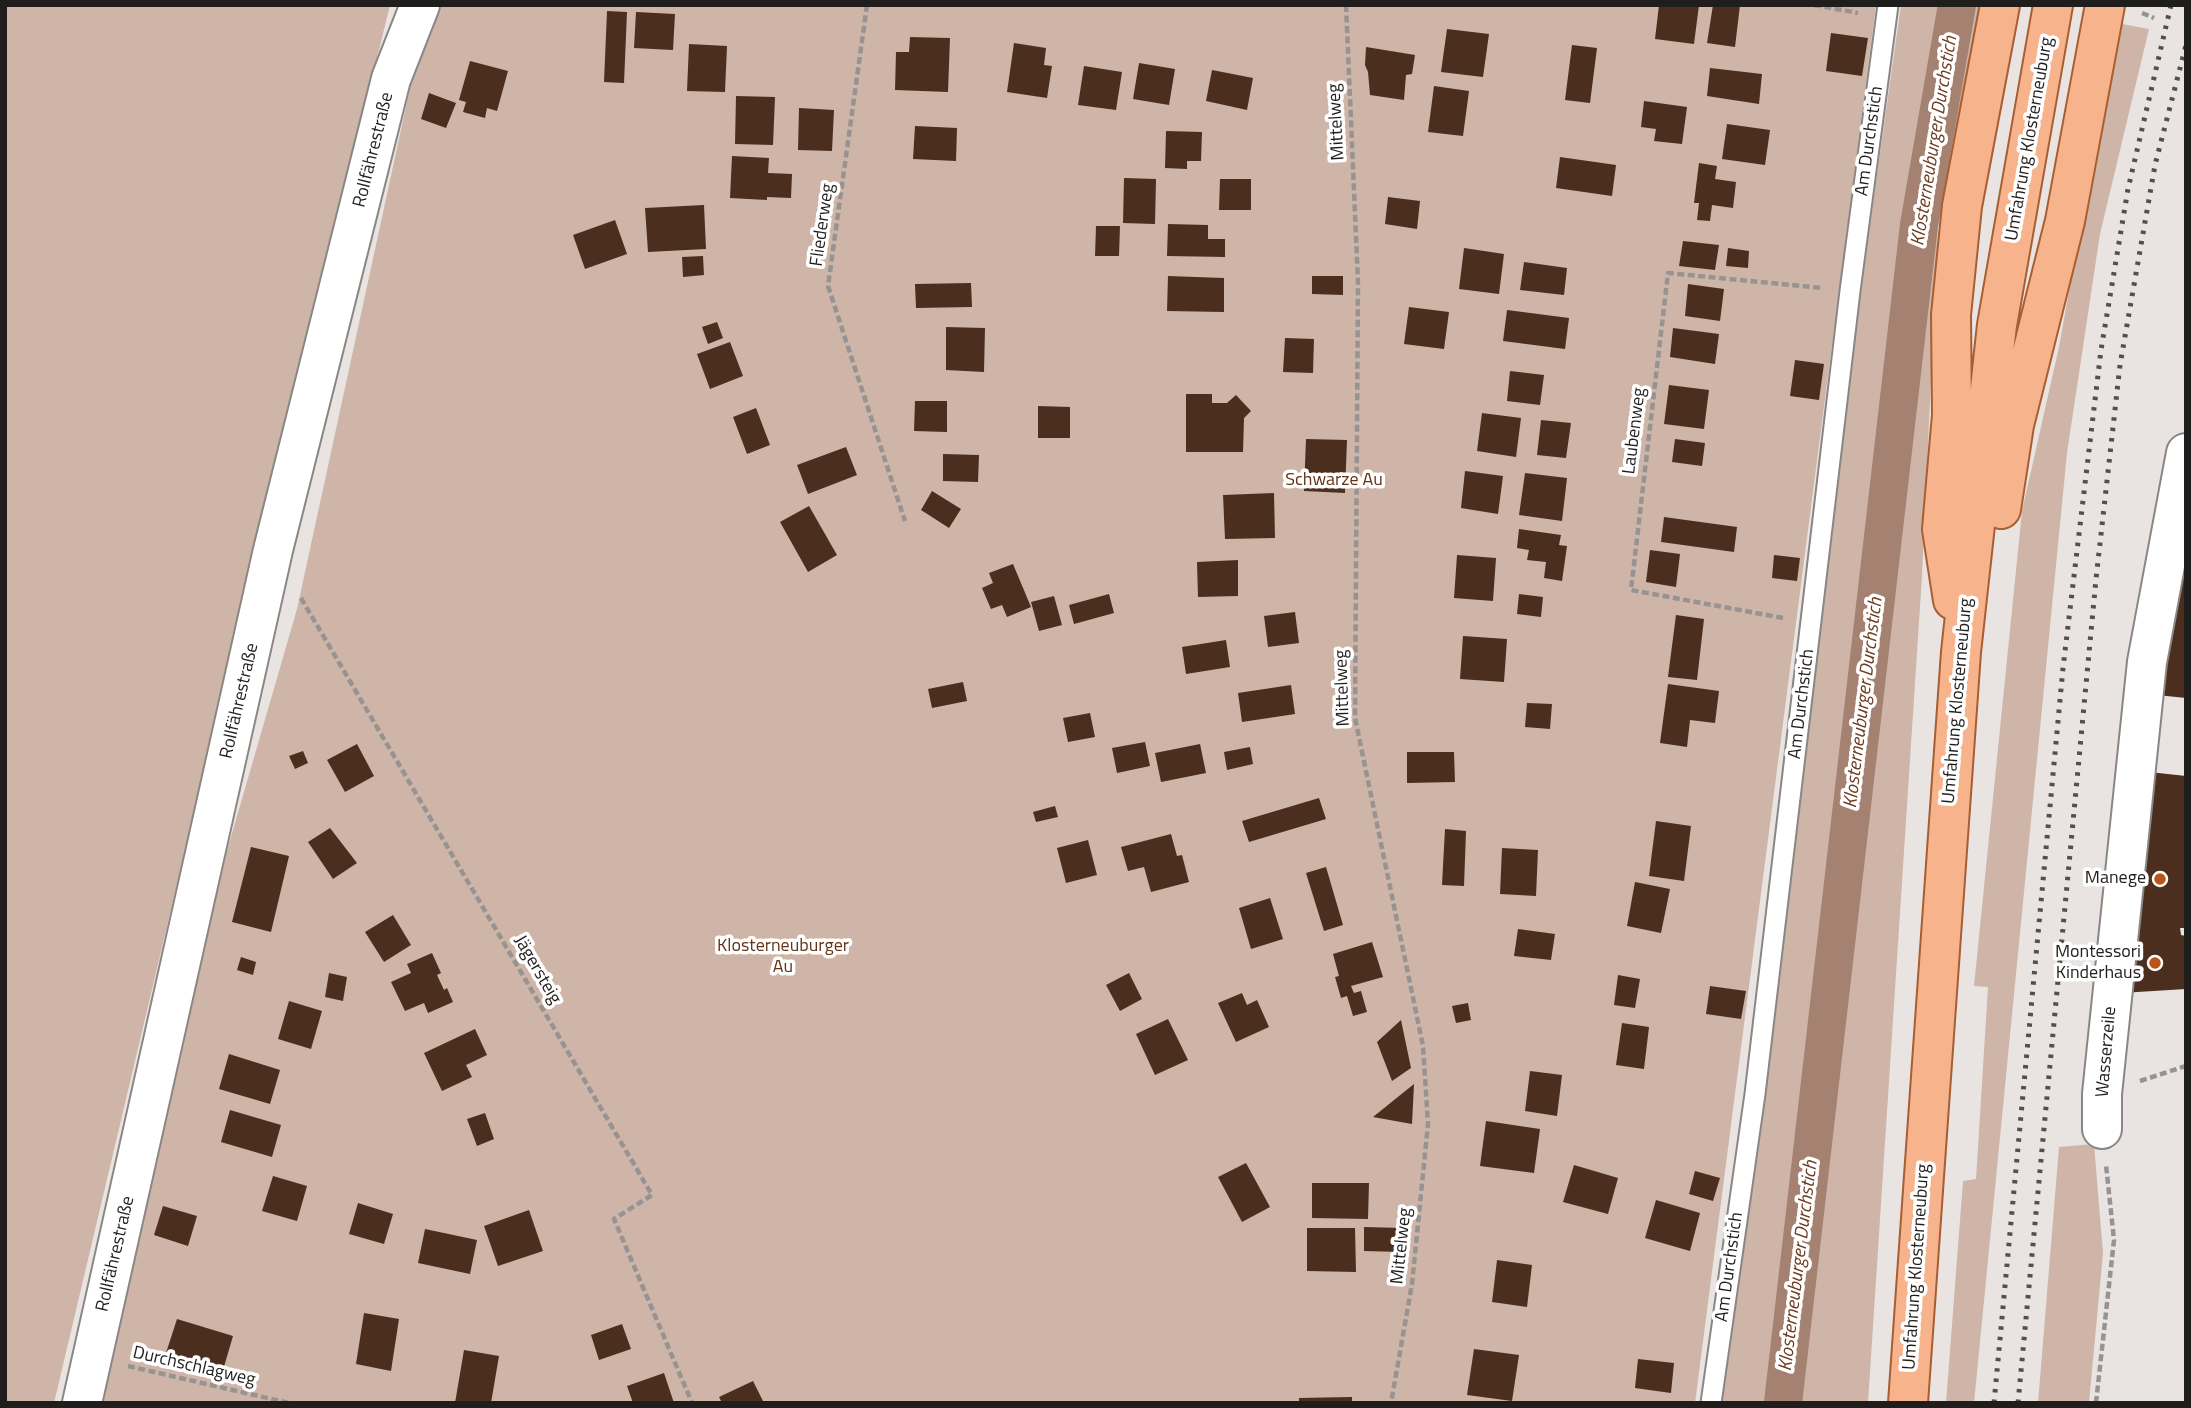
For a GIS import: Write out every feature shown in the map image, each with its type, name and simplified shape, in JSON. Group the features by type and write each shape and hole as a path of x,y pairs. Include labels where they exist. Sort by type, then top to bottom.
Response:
{"main road":[{"path":"1961,652 1942,528 1952,415 1951,315 1962,206 2000,5"},
{"name":"Umfahrung Klosterneuburg","path":"1908,1403 1961,652 1997,325 2053,5"},
{"path":"1961,652 2000,522 2014,425 2065,221 2105,5"}],"street":[{"name":"Rollfährestraße","path":"82,1403 273,550 391,79 420,5"},
{"name":"Wasserzeile","path":"2102,1129 2102,1094 2147,662 2186,453"}],"lane":[{"name":"Am Durchstich","path":"1710,1403 1755,1094 1850,290 1888,12"}],"path":[{"name":"Fliederweg","path":"867,5 828,286 905,522"},
{"name":"Mittelweg","path":"1346,5 1358,283 1355,718 1423,1046 1427,1124 1412,1284 1391,1403"},
{"path":"1814,5 1888,12"},
{"name":"Laubenweg","path":"1812,623 1631,590 1634,562 1668,273 1850,290"},
{"name":"Jägersteig","path":"301,597 652,1195 614,1219 692,1403"},
{"path":"2096,1403 2114,1240 2102,1129"},
{"name":"Durchschlagweg","path":"93,1358 289,1403"}],"green space":[{"path":"5,5 390,5 222,694 54,1403 5,1403"},
{"path":"428,5 1876,5 1695,1403 98,1403 215,892 297,609"},
{"path":"1901,5 1980,5 1938,227 1922,576 1868,1403 1703,1403"},
{"path":"2117,23 2149,29 2100,234 2067,453 1974,1403 1946,1403 1963,1181 1976,1179 1988,987 1974,986 2022,511 2059,347"},
{"path":"2094,1144 2103,1253 2089,1403 2038,1403 2059,1147"}],"building":[{"path":"1659,5 1699,5 1694,44 1655,39"},
{"path":"1713,5 1740,5 1735,47 1707,43"},
{"path":"607,11 627,12 624,83 604,82"},
{"path":"636,12 675,14 673,50 634,48"},
{"path":"1447,29 1489,34 1483,77 1441,72"},
{"path":"1831,33 1868,38 1862,76 1826,71"},
{"path":"910,37 950,38 948,92 895,90 896,52 909,52"},
{"path":"1014,43 1046,48 1044,65 1052,66 1047,98 1007,92"},
{"path":"689,44 727,46 725,92 687,91"},
{"path":"1572,45 1597,48 1590,103 1565,100"},
{"path":"1366,47 1415,55 1412,74 1406,75 1404,100 1370,95 1365,65"},
{"path":"470,61 508,71 497,111 487,108 485,118 463,112 466,102 459,100"},
{"path":"1139,63 1175,69 1169,105 1133,99"},
{"path":"1084,66 1122,72 1116,110 1078,105"},
{"path":"1710,68 1762,74 1759,104 1707,96"},
{"path":"1212,70 1253,78 1247,110 1206,101"},
{"path":"1434,86 1469,91 1463,136 1428,132"},
{"path":"429,93 456,103 446,128 421,119"},
{"path":"736,96 775,97 773,145 735,144"},
{"path":"1644,101 1687,107 1682,144 1654,141 1656,129 1641,127"},
{"path":"799,108 834,110 832,151 798,150"},
{"path":"1727,124 1770,130 1765,165 1722,159"},
{"path":"915,126 957,128 956,161 913,159"},
{"path":"1166,131 1202,132 1201,161 1187,161 1187,169 1165,168"},
{"path":"732,156 769,158 768,173 792,174 791,198 730,198"},
{"path":"1560,157 1616,165 1612,196 1556,188"},
{"path":"1699,163 1717,166 1715,179 1736,182 1733,208 1712,205 1710,221 1697,220 1699,203 1694,203"},
{"path":"1124,178 1156,179 1155,224 1123,223"},
{"path":"1220,179 1251,179 1251,210 1219,210"},
{"path":"1388,197 1420,201 1417,229 1385,224"},
{"path":"704,205 706,249 648,252 645,208"},
{"path":"615,220 627,254 585,269 573,235"},
{"path":"1168,224 1208,225 1208,239 1225,239 1225,257 1167,256"},
{"path":"1096,226 1120,226 1119,256 1095,256"},
{"path":"1683,241 1719,245 1715,270 1679,266"},
{"path":"1464,248 1504,254 1499,294 1459,289"},
{"path":"1728,248 1749,251 1748,268 1726,266"},
{"path":"703,256 704,275 683,277 682,257"},
{"path":"1524,262 1567,268 1564,295 1520,290"},
{"path":"1168,276 1224,278 1224,312 1167,311"},
{"path":"1312,276 1343,276 1343,295 1312,294"},
{"path":"971,283 972,307 916,308 915,284"},
{"path":"1688,284 1724,289 1720,321 1685,316"},
{"path":"1409,307 1449,312 1444,349 1404,344"},
{"path":"1507,310 1569,318 1565,349 1503,341"},
{"path":"717,322 723,338 708,344 702,327"},
{"path":"946,327 985,328 984,372 946,370"},
{"path":"1673,328 1719,334 1715,364 1670,357"},
{"path":"1285,338 1314,339 1313,373 1283,372"},
{"path":"730,342 743,376 710,389 697,354"},
{"path":"1795,360 1824,364 1819,400 1790,396"},
{"path":"1510,371 1544,375 1540,405 1507,401"},
{"path":"1669,385 1709,390 1704,429 1664,424"},
{"path":"1186,394 1212,394 1212,403 1227,403 1236,395 1251,411 1244,418 1243,452 1186,452"},
{"path":"915,401 947,401 947,432 914,431"},
{"path":"1038,406 1070,407 1070,438 1038,438"},
{"path":"756,408 770,445 747,454 733,417"},
{"path":"1482,413 1521,418 1516,457 1477,451"},
{"path":"1541,420 1571,423 1566,458 1537,455"},
{"path":"1306,439 1347,440 1345,493 1304,491"},
{"path":"1675,439 1705,443 1702,466 1672,462"},
{"path":"846,447 857,475 808,494 797,465"},
{"path":"943,454 979,455 978,482 943,481"},
{"path":"1465,471 1503,476 1498,514 1461,508"},
{"path":"1525,473 1567,478 1562,521 1519,515"},
{"path":"932,491 961,509 949,528 921,510"},
{"path":"1274,493 1275,538 1225,539 1223,495"},
{"path":"809,506 837,555 808,572 780,522"},
{"path":"1664,517 1737,527 1734,552 1661,542"},
{"path":"1519,529 1561,535 1559,545 1567,546 1562,581 1544,578 1546,562 1527,560 1529,550 1517,548"},
{"path":"2186,546 2186,698 2157,695"},
{"path":"1650,550 1680,554 1676,587 1646,582"},
{"path":"1457,555 1496,558 1493,601 1454,598"},
{"path":"1774,555 1800,558 1797,581 1772,578"},
{"path":"1238,560 1238,596 1198,597 1197,562"},
{"path":"1013,564 1031,607 1007,617 1002,605 991,609 982,588 993,583 989,573"},
{"path":"1109,594 1114,613 1074,624 1069,605"},
{"path":"1519,594 1543,597 1541,617 1517,614"},
{"path":"1054,596 1062,625 1039,631 1031,602"},
{"path":"1295,612 1299,643 1268,647 1264,616"},
{"path":"1676,615 1704,619 1697,680 1668,677"},
{"path":"1463,636 1507,639 1504,682 1460,679"},
{"path":"1226,640 1230,667 1186,674 1182,647"},
{"path":"963,682 967,701 932,708 928,689"},
{"path":"1668,684 1719,691 1715,723 1690,720 1687,747 1660,743"},
{"path":"1291,685 1295,714 1242,722 1238,693"},
{"path":"1527,703 1552,704 1550,729 1525,727"},
{"path":"1090,713 1095,737 1068,742 1063,718"},
{"path":"1145,742 1150,766 1117,773 1112,748"},
{"path":"357,744 374,776 345,792 327,760"},
{"path":"1200,744 1206,773 1161,782 1155,753"},
{"path":"1250,747 1253,764 1227,770 1224,752"},
{"path":"303,751 308,763 295,769 289,756"},
{"path":"1407,752 1454,752 1455,782 1407,783"},
{"path":"2149,772 2186,776 2186,928 2180,928 2181,935 2186,936 2186,989 2121,993"},
{"path":"1319,798 1326,819 1249,842 1242,821"},
{"path":"1055,806 1058,817 1036,822 1033,812"},
{"path":"1656,821 1691,826 1684,881 1649,876"},
{"path":"330,828 357,863 333,879 308,842"},
{"path":"1445,829 1466,831 1464,886 1442,885"},
{"path":"1171,834 1177,856 1182,855 1189,882 1151,892 1144,867 1128,871 1121,847"},
{"path":"1088,840 1097,875 1066,883 1057,848"},
{"path":"251,847 289,856 271,932 232,922"},
{"path":"1502,848 1538,850 1536,896 1500,894"},
{"path":"1326,867 1343,925 1324,931 1306,873"},
{"path":"1635,882 1670,889 1661,933 1627,926"},
{"path":"1270,898 1283,939 1251,949 1239,908"},
{"path":"393,915 411,945 384,962 365,932"},
{"path":"1518,929 1555,934 1551,960 1514,956"},
{"path":"1372,942 1383,977 1351,986 1354,993 1361,991 1367,1012 1353,1016 1347,996 1341,998 1335,977 1339,976 1333,954"},
{"path":"432,953 441,973 437,975 453,1002 428,1013 424,1003 405,1011 391,982 411,973 407,964"},
{"path":"241,957 256,962 253,975 237,970"},
{"path":"329,973 347,977 343,1001 325,997"},
{"path":"1129,973 1142,999 1120,1011 1106,985"},
{"path":"1618,975 1640,979 1635,1008 1614,1005"},
{"path":"1710,986 1746,991 1741,1019 1706,1014"},
{"path":"1242,993 1247,1005 1257,1000 1269,1027 1236,1042 1218,1003"},
{"path":"289,1001 322,1011 311,1049 278,1039"},
{"path":"1468,1003 1471,1020 1456,1023 1452,1006"},
{"path":"1168,1019 1188,1060 1155,1075 1136,1034"},
{"path":"1401,1020 1411,1068 1392,1081 1377,1042"},
{"path":"1622,1023 1649,1027 1644,1069 1616,1065"},
{"path":"475,1029 487,1055 466,1065 472,1077 442,1091 424,1053"},
{"path":"229,1054 280,1070 270,1104 219,1089"},
{"path":"1530,1071 1562,1075 1557,1116 1525,1111"},
{"path":"1414,1084 1412,1124 1373,1117"},
{"path":"230,1110 281,1125 272,1157 221,1142"},
{"path":"485,1113 494,1139 477,1146 467,1119"},
{"path":"1486,1121 1540,1129 1534,1173 1480,1166"},
{"path":"1246,1163 1270,1207 1242,1222 1218,1177"},
{"path":"1574,1165 1618,1178 1608,1214 1563,1202"},
{"path":"1695,1171 1720,1178 1713,1201 1689,1194"},
{"path":"273,1176 307,1186 297,1221 262,1211"},
{"path":"1312,1183 1369,1183 1368,1219 1312,1218"},
{"path":"1656,1200 1700,1213 1690,1251 1645,1238"},
{"path":"358,1203 393,1214 384,1244 349,1234"},
{"path":"163,1206 197,1216 188,1246 154,1235"},
{"path":"529,1210 543,1251 498,1266 484,1226"},
{"path":"1364,1227 1402,1228 1402,1252 1364,1251"},
{"path":"1307,1228 1355,1228 1356,1272 1307,1271"},
{"path":"425,1229 477,1240 470,1274 418,1263"},
{"path":"1497,1260 1532,1265 1527,1307 1492,1302"},
{"path":"364,1313 399,1319 391,1371 356,1364"},
{"path":"177,1319 233,1336 223,1370 166,1353"},
{"path":"622,1324 631,1349 599,1360 591,1335"},
{"path":"1474,1349 1519,1355 1512,1401 1467,1395"},
{"path":"464,1350 499,1356 491,1403 455,1403"},
{"path":"1638,1359 1674,1363 1671,1393 1635,1388"},
{"path":"664,1373 674,1403 633,1403 627,1386"},
{"path":"753,1381 764,1403 722,1403 719,1397"},
{"path":"1352,1397 1352,1403 1299,1403 1299,1398"}],"waterway":[{"name":"Klosterneuburger Durchstich","path":"1783,1403 1919,225 1957,5"}],"railway":[{"path":"1994,1403 2063,668 2101,350 2128,189 2171,5"},
{"path":"2018,1403 2096,579 2120,365 2155,165 2186,45"}],"place":[{"name":"Manege","path":"2160,879"},
{"name":"Montessori Kinderhaus","path":"2155,963"}],"park label":[{"name":"Schwarze Au","path":"1334,481"},
{"name":"Klosterneuburger Au","path":"783,957"}]}
